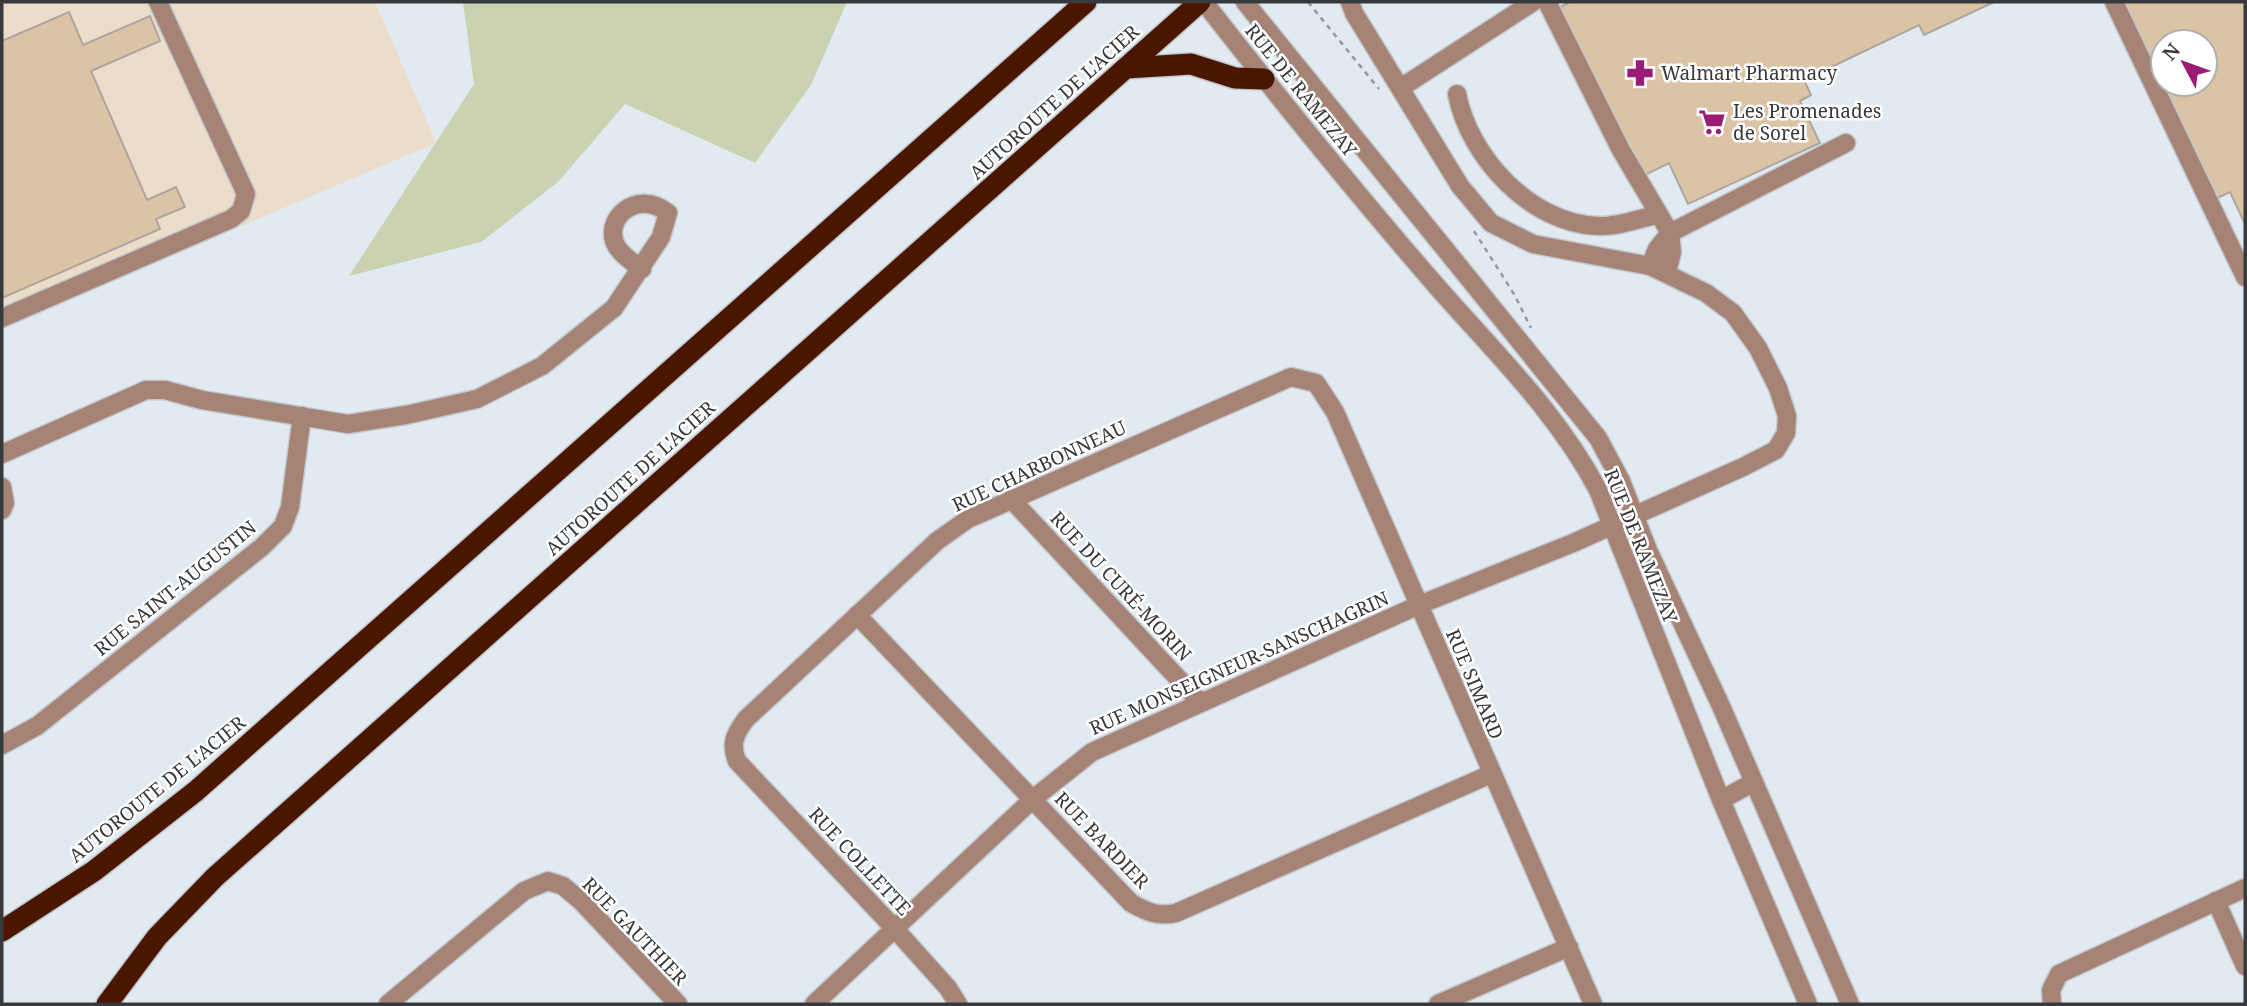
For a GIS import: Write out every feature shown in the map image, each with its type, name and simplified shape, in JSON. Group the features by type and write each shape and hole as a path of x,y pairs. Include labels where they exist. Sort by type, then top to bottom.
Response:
{"highway":[{"name":"AUTOROUTE DE L'ACIER","path":"2,931 94,871 187,799 1086,2"},
{"name":"AUTOROUTE DE L'ACIER","path":"107,1004 157,937 215,877 1202,2"},
{"path":"1126,68 1191,64 1235,78 1264,79"}],"street":[{"path":"2,318 231,219 241,211 246,194 158,2"},
{"name":"RUE DE RAMEZAY","path":"1202,2 1426,274 1552,418 1587,470 1721,800 1808,1004"},
{"name":"RUE DE RAMEZAY","path":"1245,2 1590,426 1612,464 1850,1004"},
{"name":"RUE MONSEIGNEUR-SANSCHAGRIN","path":"814,1004 1033,799 1092,752 1419,605 1611,526 1776,450 1786,433 1787,416 1779,388 1758,348 1733,313 1706,293 1658,269 1533,244 1491,223 1460,186 1402,87 1354,13 1350,2"},
{"path":"1402,87 1533,2"},
{"path":"1547,2 1656,215 1670,233 1672,252 1658,269"},
{"path":"2114,2 2245,277"},
{"path":"1457,94 1460,112 1490,162 1524,199 1581,224 1600,226 1656,215"},
{"path":"1670,233 1846,144"},
{"path":"2,454 146,390 165,390 202,400 348,424 406,415 477,398 542,366 575,341 614,308 642,269"},
{"name":"RUE CHARBONNEAU","path":"732,748 735,734 746,719 937,541 968,519 1291,377 1316,383"},
{"name":"RUE SIMARD","path":"1316,383 1335,412 1593,1004"},
{"name":"RUE SAINT-AUGUSTIN","path":"2,745 37,726 262,547 283,526 290,507 302,416"},
{"path":"2,487 5,503 2,510"},
{"name":"RUE DU CURÉ-MORIN","path":"1011,499 1200,702"},
{"name":"RUE BARDIER","path":"857,615 1131,903 1162,916 1188,908 1491,774"},
{"name":"RUE COLLETTE","path":"732,748 737,761 895,929 948,988 958,1004"},
{"path":"1721,800 1754,782"},
{"name":"RUE GAUTHIER","path":"388,1004 524,891 548,881 563,886 581,901 678,1004"},
{"path":"2052,1004 2051,990 2059,974 2245,888"},
{"path":"2216,901 2245,966"},
{"path":"1438,1004 1569,947"}],"shaded area":[{"path":"2,2 375,2 436,143 2,328"}],"green space":[{"path":"463,2 847,2 811,85 755,163 625,104 558,182 481,242 349,276 474,84"}],"building":[{"name":"Les Promenades de Sorel","path":"1570,2 1994,2 1924,35 1919,25 1804,80 1811,95 1800,101 1820,143 1688,204 1669,163 1641,177 1560,7"},
{"path":"2121,2 2245,2 2245,224 2230,192 2213,200 2166,98 2219,98 2219,28 2149,28 2149,62"},
{"path":"69,12 83,45 150,16 160,41 91,71 147,200 176,187 185,207 156,219 160,229 2,298 2,41"}],"place":[{"name":"Walmart Pharmacy","path":"1640,73"},
{"name":"Les Promenades de Sorel","path":"1712,122"}]}
